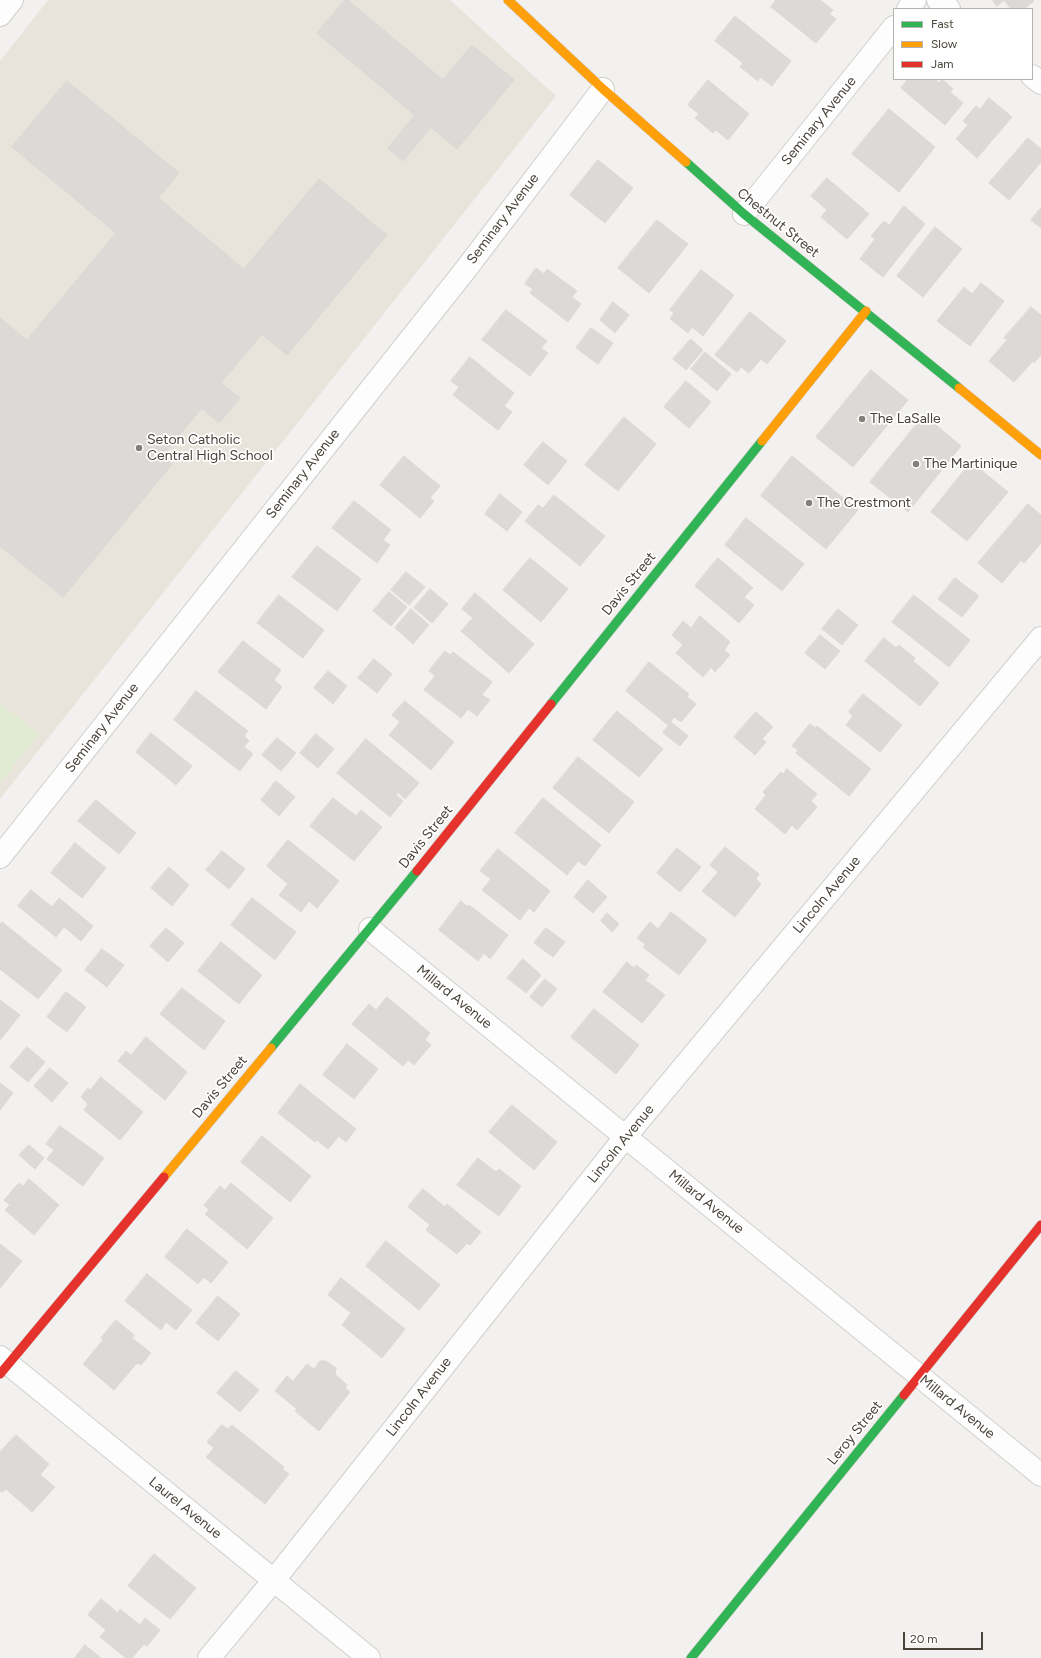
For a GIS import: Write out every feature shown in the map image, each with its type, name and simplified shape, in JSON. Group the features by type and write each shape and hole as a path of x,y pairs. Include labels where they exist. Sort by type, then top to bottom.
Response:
{"street":[{"path":"0,15 12,0"},
{"name":"Chestnut Street","path":"508,0 603,88 744,214 866,311 1041,455"},
{"path":"909,8 915,0"},
{"path":"938,0 948,8"},
{"name":"Seminary Avenue","path":"744,214 893,28"},
{"path":"1033,77 1041,83"},
{"name":"Seminary Avenue","path":"0,857 466,268 603,88"},
{"name":"Davis Street","path":"3,1365 370,929 866,311"},
{"name":"Lincoln Avenue","path":"209,1658 274,1580 626,1136 1041,638"},
{"name":"Millard Avenue","path":"370,929 1041,1475"},
{"name":"Leroy Street","path":"691,1658 1041,1226"},
{"name":"Laurel Avenue","path":"3,1365 274,1580 369,1658"}],"shaded area":[{"name":"Seton Catholic Central High School","path":"48,0 450,0 556,96 0,799 0,61"}],"green space":[{"path":"0,703 39,734 0,783"}],"building":[{"path":"345,0 348,0 443,80 472,45 514,80 457,149 431,127 403,161 388,148 415,115 317,33"},
{"path":"776,0 820,0 833,10 829,14 836,19 816,43 771,7"},
{"path":"993,0 1004,0 997,6"},
{"path":"1004,0 1034,1 1025,8 1010,8"},
{"path":"735,16 791,61 772,86 760,77 758,81 740,67 743,63 715,41"},
{"path":"708,80 749,114 728,140 716,130 713,133 695,118 699,114 688,105"},
{"path":"907,80 936,80 939,83 943,80 953,89 950,92 963,103 945,125 901,88"},
{"path":"67,81 179,173 158,198 244,269 319,179 387,235 287,355 262,334 221,383 240,398 219,423 202,408 162,456 172,464 63,597 0,546 0,318 27,340 116,233 12,147"},
{"path":"989,98 1012,117 977,158 956,139 968,125 963,121 976,106 980,109"},
{"path":"889,109 935,147 899,192 852,154"},
{"path":"1028,138 1041,149 1041,162 1009,200 989,183"},
{"path":"598,160 633,188 605,223 570,195"},
{"path":"827,178 869,214 847,239 821,217 827,210 811,196"},
{"path":"904,206 925,224 883,277 860,259 875,239 871,236 884,221 889,225"},
{"path":"1041,208 1041,228 1031,220"},
{"path":"657,220 688,244 649,293 618,268"},
{"path":"935,227 962,249 923,297 897,276"},
{"path":"536,268 544,274 547,269 577,291 572,297 581,304 568,322 530,293 533,289 525,284"},
{"path":"701,270 734,295 703,336 692,327 688,333 670,319 674,313 670,310"},
{"path":"981,283 1004,301 970,346 937,321 964,287 972,294"},
{"path":"613,302 629,315 615,333 600,320"},
{"path":"1031,307 1041,315 1041,355 1034,363 1033,361 1014,382 989,361 1007,340 1004,338"},
{"path":"506,310 547,341 541,348 548,353 530,376 482,340"},
{"path":"750,312 786,341 767,364 761,359 749,373 741,367 737,372 715,355"},
{"path":"591,328 613,343 598,364 576,348"},
{"path":"691,339 703,350 686,370 673,359"},
{"path":"705,352 731,374 717,391 691,369"},
{"path":"470,357 514,393 504,406 512,412 498,430 453,395 459,387 451,381"},
{"name":"The LaSalle","path":"871,370 908,400 853,467 816,437"},
{"path":"686,381 711,402 689,428 664,407"},
{"name":"The Martinique","path":"924,415 961,446 908,512 870,482"},
{"path":"624,417 656,444 618,491 585,465"},
{"path":"543,442 567,461 548,485 524,465"},
{"path":"404,456 440,486 430,498 434,501 420,518 380,485"},
{"name":"The Crestmont","path":"792,456 858,510 826,549 761,496"},
{"path":"971,462 1008,492 967,541 931,512"},
{"path":"500,494 522,512 507,531 485,514"},
{"path":"554,495 605,536 580,566 525,521 538,505 543,508"},
{"path":"354,501 391,530 383,540 390,545 377,563 332,528"},
{"path":"1028,504 1041,515 1041,543 1024,563 1021,560 1002,583 978,563"},
{"path":"746,518 804,564 782,591 725,545"},
{"path":"317,546 361,579 337,611 292,577"},
{"path":"530,558 568,589 541,622 503,590"},
{"path":"718,558 753,588 744,597 754,605 739,623 695,586"},
{"path":"406,572 425,587 409,605 391,590"},
{"path":"955,578 979,596 962,617 938,599"},
{"path":"430,589 448,604 432,623 414,608"},
{"path":"389,592 407,607 391,626 373,611"},
{"path":"475,593 534,644 509,673 461,631 473,618 462,609"},
{"path":"279,595 324,630 303,658 257,623"},
{"path":"914,595 970,640 949,667 892,622"},
{"path":"411,609 429,625 413,644 395,628"},
{"path":"838,609 858,625 842,645 822,629"},
{"path":"700,616 730,642 724,650 730,655 715,672 711,667 703,677 676,653 683,645 672,635 683,621 691,628"},
{"path":"820,635 840,651 825,669 805,653"},
{"path":"884,638 896,648 899,645 915,658 913,661 939,683 920,706 865,661"},
{"path":"243,641 281,670 274,680 282,687 266,709 218,672"},
{"path":"445,651 450,655 453,652 492,682 482,695 490,700 477,716 468,709 461,718 424,690 435,676 429,671"},
{"path":"374,659 392,674 377,693 358,678"},
{"path":"649,662 689,694 687,697 696,704 681,722 674,717 668,725 626,691"},
{"path":"328,671 347,686 333,704 314,688"},
{"path":"196,691 248,731 244,736 249,741 244,747 253,754 240,771 174,720"},
{"path":"863,694 902,725 880,752 846,725 853,716 849,712"},
{"path":"405,701 454,742 431,770 389,735 400,722 392,715"},
{"path":"617,711 663,749 639,777 593,740"},
{"path":"756,712 773,727 762,739 766,742 755,755 734,737"},
{"path":"671,722 688,736 680,746 663,733"},
{"path":"810,724 816,728 817,726 871,769 849,796 796,753 798,750 792,746"},
{"path":"151,733 192,766 176,785 136,752"},
{"path":"316,734 334,749 318,768 300,753"},
{"path":"277,738 296,753 281,771 262,755"},
{"path":"366,739 419,783 405,799 398,792 396,795 403,801 390,817 337,773"},
{"path":"578,757 634,802 609,833 553,788"},
{"path":"787,769 817,794 811,801 817,807 797,830 792,825 785,834 755,809 766,795 763,792 781,772 783,774"},
{"path":"276,781 295,797 279,816 261,800"},
{"path":"333,798 356,816 361,810 382,827 354,861 310,826"},
{"path":"543,798 601,845 585,866 578,861 567,875 515,833"},
{"path":"96,800 136,833 119,854 78,821"},
{"path":"288,840 339,881 317,908 309,901 301,912 279,895 288,884 267,866"},
{"path":"75,843 106,868 82,898 51,873"},
{"path":"725,847 759,874 756,879 761,884 735,917 702,891 718,872 710,865"},
{"path":"677,848 701,867 680,892 657,873"},
{"path":"498,849 550,891 534,912 529,908 520,920 482,890 491,879 480,871"},
{"path":"222,851 245,869 229,889 206,870"},
{"path":"169,867 189,885 172,906 151,888"},
{"path":"588,880 607,897 593,913 574,897"},
{"path":"31,890 52,907 59,898 93,926 81,941 64,927 56,937 18,906"},
{"path":"252,898 296,932 275,960 231,925"},
{"path":"461,901 468,907 469,905 508,935 490,959 484,953 478,961 439,930"},
{"path":"671,912 707,940 679,975 643,947 646,945 637,938 650,922 658,929"},
{"path":"607,913 619,924 612,932 601,921"},
{"path":"2,922 62,970 38,999 0,969 0,925"},
{"path":"166,928 184,943 168,962 150,946"},
{"path":"546,928 565,942 553,957 534,943"},
{"path":"221,942 262,975 239,1004 198,971"},
{"path":"102,949 124,965 107,987 85,970"},
{"path":"523,959 541,975 526,993 507,978"},
{"path":"627,962 634,968 636,965 649,975 645,980 665,995 642,1023 603,992"},
{"path":"545,979 557,989 542,1007 530,997"},
{"path":"182,988 225,1021 204,1050 160,1014"},
{"path":"66,992 86,1007 67,1032 47,1017"},
{"path":"387,997 430,1033 425,1040 431,1045 414,1065 408,1060 403,1066 352,1024 369,1004 376,1010"},
{"path":"0,1000 20,1015 0,1040"},
{"path":"594,1009 639,1045 616,1074 571,1037"},
{"path":"146,1037 187,1072 165,1100 118,1061 126,1051 131,1055"},
{"path":"347,1044 378,1069 354,1099 323,1075"},
{"path":"27,1047 45,1062 28,1082 10,1067"},
{"path":"50,1068 68,1083 52,1102 34,1086"},
{"path":"101,1077 143,1112 120,1140 84,1110 88,1104 81,1097 88,1088 90,1090"},
{"path":"0,1083 13,1093 0,1110"},
{"path":"300,1084 356,1129 346,1142 339,1136 328,1149 317,1140 315,1142 278,1113"},
{"path":"512,1105 557,1142 534,1170 489,1132"},
{"path":"60,1126 104,1158 83,1186 47,1159 54,1150 46,1144"},
{"path":"262,1136 311,1176 290,1202 241,1162"},
{"path":"29,1145 44,1158 35,1169 19,1155"},
{"path":"478,1158 496,1172 499,1169 521,1186 499,1216 457,1185"},
{"path":"29,1179 59,1205 34,1235 5,1210 10,1205 4,1200 19,1183 23,1186"},
{"path":"231,1183 273,1218 247,1249 205,1214 209,1210 204,1205 220,1186 225,1190"},
{"path":"423,1189 445,1207 447,1204 481,1232 470,1245 467,1243 457,1254 426,1230 430,1225 408,1207"},
{"path":"187,1229 228,1262 211,1283 204,1277 198,1284 165,1257"},
{"path":"386,1241 440,1285 419,1310 366,1266"},
{"path":"0,1244 22,1261 0,1288"},
{"path":"147,1274 192,1310 176,1330 166,1322 161,1330 125,1301"},
{"path":"341,1278 405,1329 382,1358 342,1325 351,1313 328,1295"},
{"path":"218,1296 240,1314 218,1341 196,1323"},
{"path":"116,1320 134,1335 132,1338 151,1353 141,1365 137,1363 114,1390 83,1364 103,1340 101,1338"},
{"path":"320,1361 326,1361 336,1368 335,1374 347,1385 345,1388 350,1392 319,1431 295,1411 297,1409 275,1391 287,1376 293,1381 307,1364 314,1369"},
{"path":"236,1371 259,1390 240,1412 217,1393"},
{"path":"222,1425 228,1429 232,1425 284,1467 282,1469 289,1474 265,1504 206,1457 214,1448 207,1442"},
{"path":"16,1435 49,1464 40,1475 55,1487 32,1512 6,1489 2,1492 0,1491 0,1452"},
{"path":"154,1554 196,1588 170,1619 128,1586"},
{"path":"101,1599 118,1613 120,1609 140,1625 145,1618 160,1630 147,1646 144,1644 132,1658 126,1658 100,1637 106,1630 88,1615"},
{"path":"85,1645 101,1658 75,1658"}],"traffic: fast":[{"path":"686,162 744,214 959,388"},
{"path":"551,704 762,441"},
{"path":"271,1048 417,871"},
{"path":"691,1658 904,1395"}],"traffic: slow":[{"path":"508,0 603,89 686,162"},
{"path":"762,441 866,311"},
{"path":"959,388 1041,455"},
{"path":"164,1177 271,1048"}],"traffic: jam":[{"path":"417,871 551,704"},
{"path":"0,1374 164,1177"},
{"path":"904,1395 1041,1225"}],"place":[{"name":"The LaSalle","path":"862,419"},
{"name":"Seton Catholic Central High School","path":"139,448"},
{"name":"The Martinique","path":"916,464"},
{"name":"The Crestmont","path":"809,503"}]}
